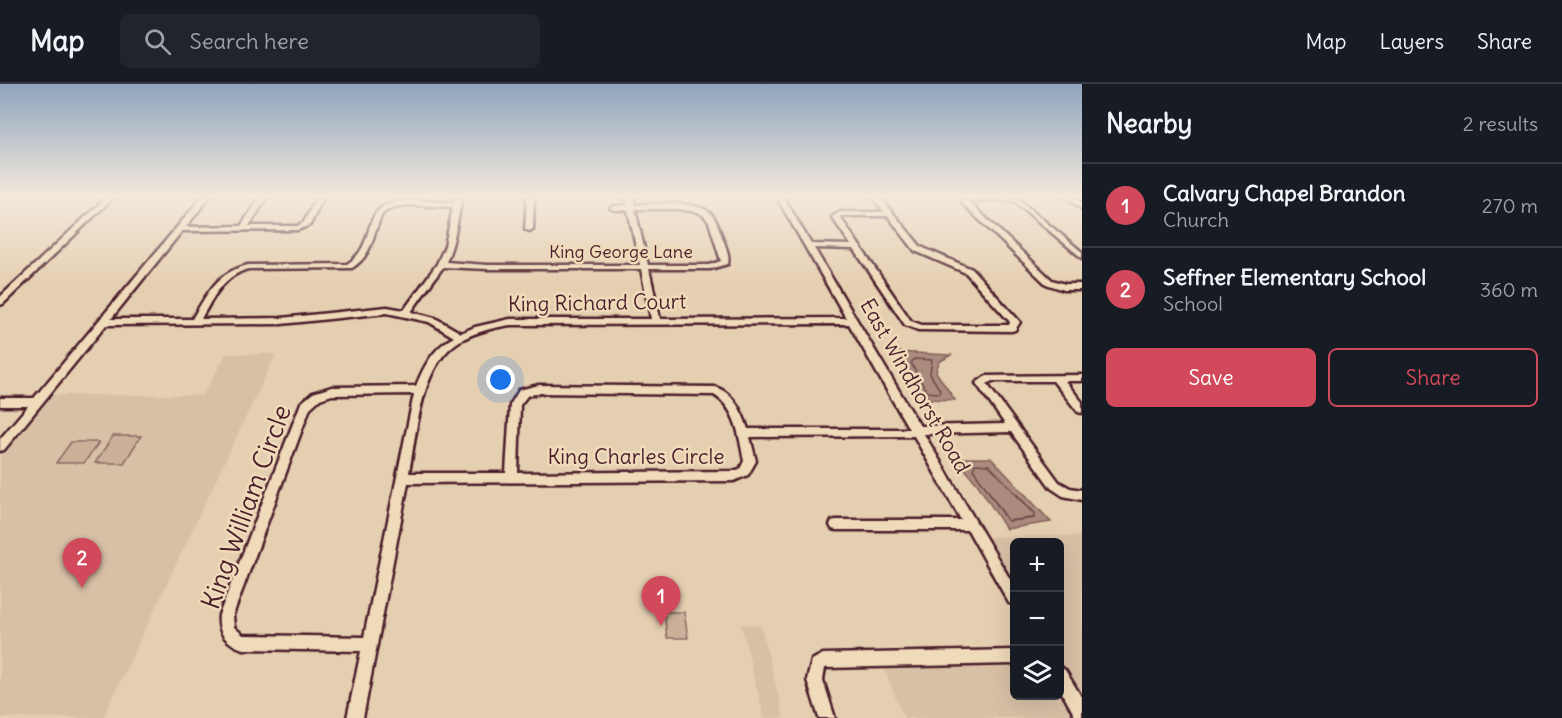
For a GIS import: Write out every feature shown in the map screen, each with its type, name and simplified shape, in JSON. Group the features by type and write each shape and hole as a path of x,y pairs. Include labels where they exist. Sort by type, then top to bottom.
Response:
{"street":[{"path":"0,302 81,226"},
{"path":"0,447 183,226"},
{"path":"243,229 245,226"},
{"path":"180,229 294,229 303,226"},
{"path":"195,321 222,278 234,270 248,267 349,266 363,256 374,226"},
{"path":"406,313 441,264 449,246 454,226"},
{"path":"636,226 656,321"},
{"name":"King George Lane","path":"441,264 487,267 717,267 725,262 725,257 713,226"},
{"name":"East Windhorst Road","path":"797,226 1011,592"},
{"path":"841,226 908,323 921,328 1012,328 1015,322 969,272 918,249 899,226"},
{"path":"990,226 1049,282 1064,287 1082,287"},
{"path":"1046,226 1081,255"},
{"path":"809,246 855,247"},
{"path":"104,322 281,321 368,311 406,313 432,320 460,336"},
{"name":"King Richard Court","path":"355,718 420,390 432,359 444,346 483,326 510,322 853,321"},
{"path":"1082,378 990,378 983,380 982,386 1055,485 1067,492 1082,495"},
{"path":"1056,378 1082,409"},
{"name":"King William Circle","path":"370,644 243,642 228,634 225,626 226,615 305,406 310,400 323,392 332,391 420,390"},
{"name":"King Charles Circle","path":"403,478 512,478 734,477 744,472 750,461 733,404 716,391 530,390 523,393 515,405 512,478"},
{"path":"0,402 37,402"},
{"path":"743,433 910,433 916,430 1012,428"},
{"path":"836,525 972,525"},
{"path":"826,718 815,680 817,665 823,661 1010,657"},
{"path":"1064,683 1082,713"}],"shaded area":[{"path":"226,354 276,354 103,718 0,718 0,458 51,395 203,395"},
{"path":"113,436 141,436 124,463 95,463"},
{"path":"71,442 99,442 84,463 56,463"},
{"path":"1082,536 1082,548 1080,549 1082,551 1082,703 1064,672 1064,538 1010,538 1010,582 984,537"},
{"path":"664,612 684,612 688,638 667,638"},
{"path":"741,624 761,626 784,718 764,718"},
{"path":"1010,662 1010,700 1064,700 1064,692 1078,718 904,718 882,664"}],"water":[{"path":"898,352 951,355 939,362 936,372 955,400 924,399"},
{"path":"956,458 991,458 1051,522 1006,529 978,485"}],"place":[{"name":"Seffner Elementary School","path":"82,588"},
{"name":"Calvary Chapel Brandon","path":"661,626"}]}
